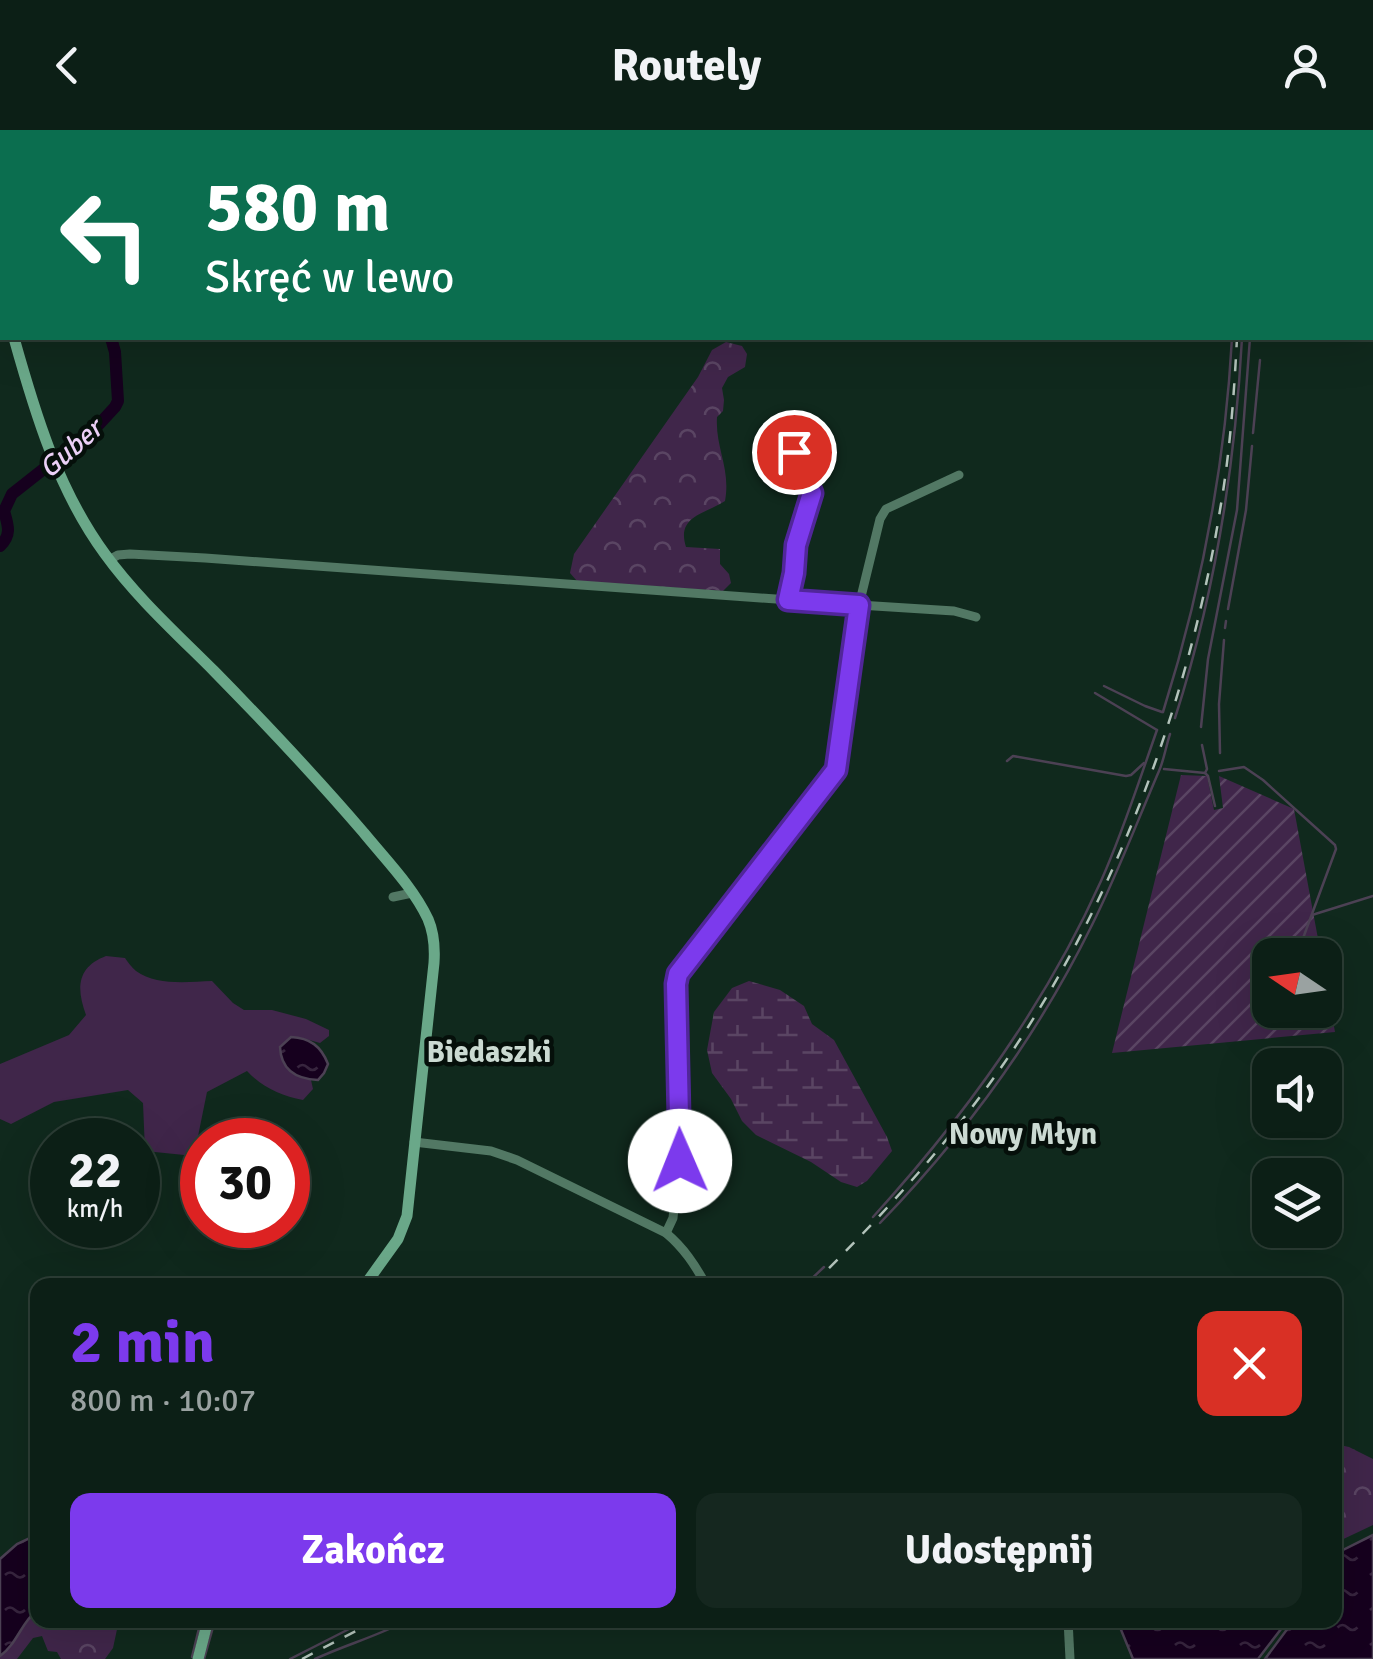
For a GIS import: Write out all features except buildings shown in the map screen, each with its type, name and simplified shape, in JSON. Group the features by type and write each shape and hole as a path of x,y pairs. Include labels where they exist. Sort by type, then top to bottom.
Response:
{"main road":[{"path":"15,340 50,450 86,525 109,560 313,773 412,893 430,926 435,954 408,1206 404,1226 369,1278"},
{"path":"198,1659 206,1628"}],"street":[{"path":"787,419 794,452 812,493 796,545 788,600"},
{"path":"666,1233 673,1218 680,1161 678,974 836,770 859,605 880,519 886,509 960,475"},
{"path":"109,560 130,554 172,556 954,611 976,617"},
{"path":"394,897 412,893"},
{"path":"414,1142 503,1154 666,1233 690,1257 702,1278"},
{"path":"1068,1628 1070,1659"}],"green space":[{"path":"726,342 742,346 747,354 745,367 728,377 722,388 723,411 717,417 726,478 725,501 694,517 684,537 686,547 720,549 720,564 731,583 723,591 577,581 570,573 574,554 698,377 712,350"},
{"path":"1181,775 1207,776 1214,810 1223,808 1219,776 1294,809 1318,938 1252,938 1252,1028 1334,1028 1335,1032 1112,1053"},
{"path":"106,956 125,958 136,971 153,979 212,981 244,1010 272,1010 329,1030 329,1036 320,1043 302,1038 297,1076 311,1080 313,1089 303,1100 295,1098 266,1086 247,1071 207,1092 202,1118 180,1118 180,1155 160,1153 160,1118 144,1118 143,1103 128,1090 54,1102 11,1124 0,1119 0,1064 69,1035 86,1015 81,980 96,961"},
{"path":"749,981 780,990 804,1006 812,1024 834,1040 887,1137 892,1151 857,1187 756,1135 742,1121 712,1073 707,1050 714,1012 732,988"},
{"path":"1342,1446 1373,1459 1373,1525 1342,1540"},
{"path":"30,1618 30,1628 117,1628 113,1648 105,1659 61,1659 57,1652 48,1651 42,1636 33,1638 17,1659 0,1659"}],"water":[{"path":"291,1037 309,1041 322,1052 328,1064 318,1080 297,1075 283,1062 280,1047"},
{"path":"1373,1535 1373,1659 1265,1659 1288,1628 1342,1628 1342,1550"},
{"path":"30,1538 30,1618 0,1656 0,1559"},
{"path":"1120,1628 1282,1628 1258,1659 1133,1659"}],"waterway":[{"name":"Guber","path":"0,546 8,534 4,511 12,494 64,453 79,446 115,407 118,401 112,340"},
{"path":"1163,712 1210,527 1224,434 1232,340"},
{"path":"1175,718 1201,625 1221,530 1242,340"},
{"path":"1201,727 1208,659 1237,510 1250,340"},
{"path":"1253,433 1260,360"},
{"path":"1228,609 1246,510 1252,446"},
{"path":"1225,628 1226,621"},
{"path":"1220,753 1224,640"},
{"path":"1104,686 1162,712"},
{"path":"1095,693 1157,730"},
{"path":"873,1217 971,1099 1055,972 1109,863 1157,730"},
{"path":"880,1223 970,1119 1048,1006 1110,887 1161,767 1170,734"},
{"path":"1202,745 1215,806"},
{"path":"1007,761 1013,756 1126,776 1144,763"},
{"path":"1219,771 1244,767 1335,845 1303,938"},
{"path":"1164,769 1205,773"},
{"path":"1312,915 1373,896"},
{"path":"812,1278 824,1267"},
{"path":"192,1657 199,1628"},
{"path":"204,1659 213,1628"},
{"path":"290,1659 351,1628"},
{"path":"315,1659 391,1628"}],"railway":[{"path":"819,1278 916,1175 987,1087 1048,995 1115,864 1168,724 1207,581 1226,467 1237,340"},
{"path":"302,1659 362,1628"}],"district":[{"name":"Biedaszki","path":"489,1052"},
{"name":"Nowy Młyn","path":"1023,1134"}],"route":[{"path":"680,1161 678,974 836,770 859,605 788,600 796,545 812,493 794,452"}]}
